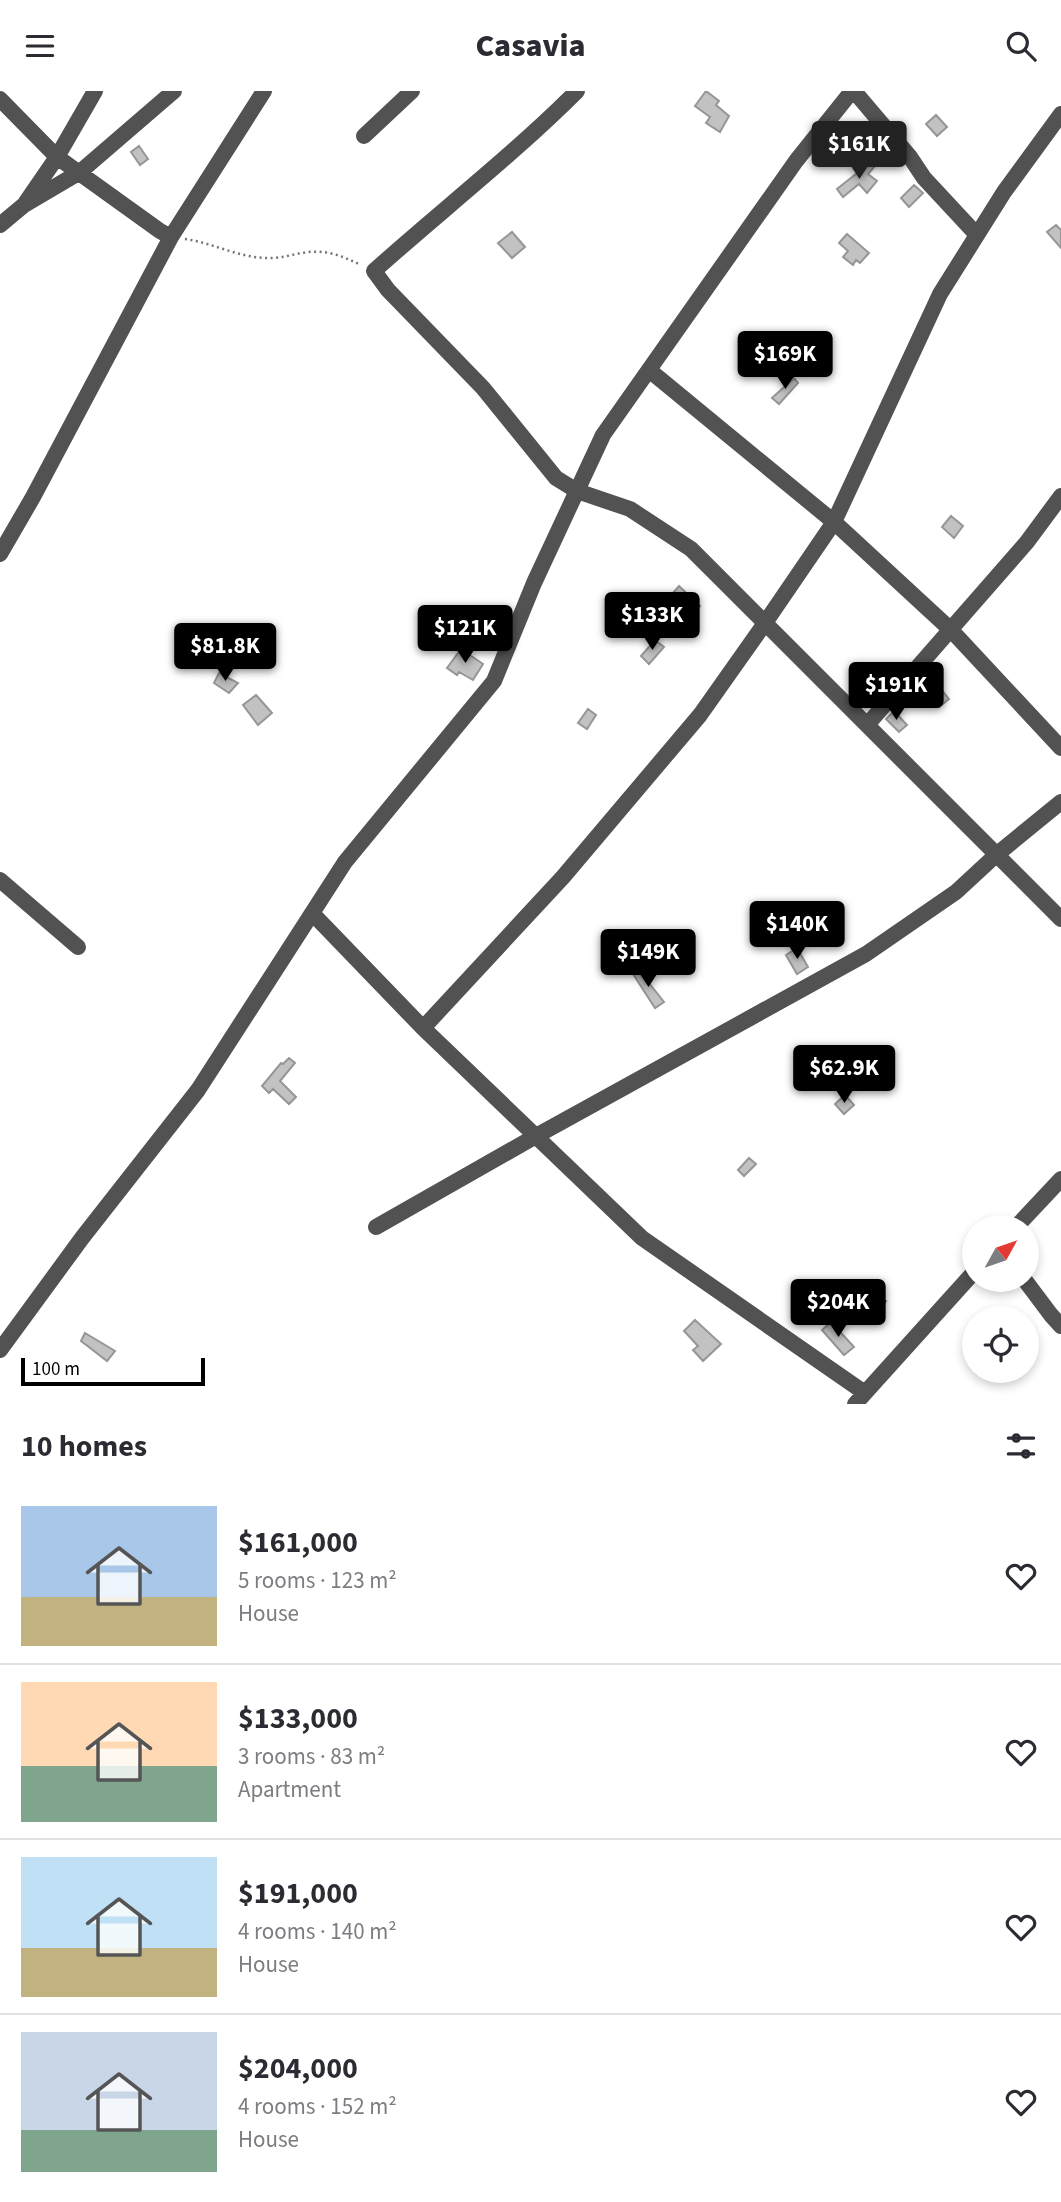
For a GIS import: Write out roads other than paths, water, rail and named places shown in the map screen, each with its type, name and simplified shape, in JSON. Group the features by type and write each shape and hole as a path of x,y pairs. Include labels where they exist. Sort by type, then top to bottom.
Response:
{"street":[{"path":"24,205 57,157 95,91"},
{"path":"0,225 24,205 80,172 174,91"},
{"path":"0,554 171,237 264,91"},
{"path":"364,136 412,91"},
{"path":"577,91 532,136 374,271 388,290 483,388 556,478 577,491 630,509 691,549 1061,919"},
{"path":"0,1350 82,1238 198,1090 345,862 494,681 534,583 604,435 796,161 853,91 910,157 924,178 977,235"},
{"path":"0,99 57,157 171,237"},
{"path":"423,1028 563,877 700,715 765,623 834,522 940,294 1004,192 1058,123"},
{"path":"649,370 834,522 951,630 1061,747"},
{"path":"867,725 1027,542 1061,496"},
{"path":"376,1227 866,954 956,893 996,855 1061,802"},
{"path":"0,880 78,947"},
{"path":"312,913 423,1028 642,1238 860,1398 962,1285"},
{"path":"1027,1215 1061,1179"},
{"path":"1034,1292 1061,1326"}]}
